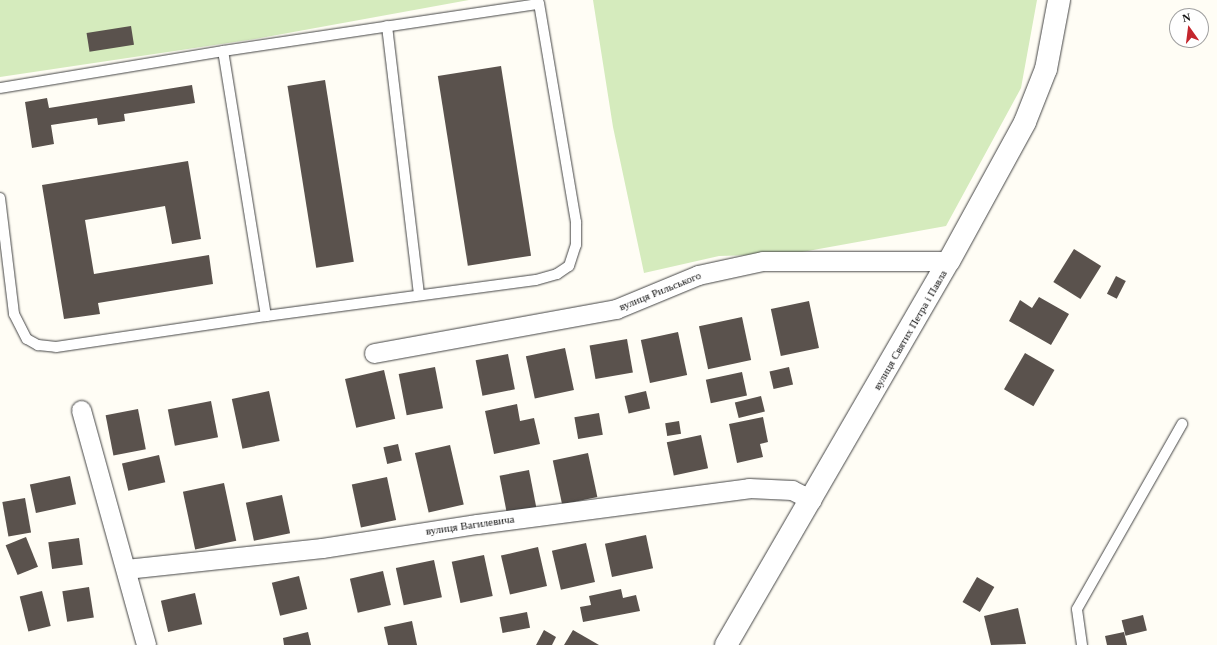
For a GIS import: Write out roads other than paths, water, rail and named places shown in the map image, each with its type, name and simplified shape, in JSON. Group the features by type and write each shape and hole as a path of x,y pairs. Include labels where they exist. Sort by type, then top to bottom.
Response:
{"street":[{"name":"вулиця Святих Петра і Павла","path":"726,645 812,500 949,261 1025,122 1046,69 1059,0"},
{"name":"вулиця Рильського","path":"374,353 616,309 698,275 763,261 949,261"},
{"path":"81,410 146,645"},
{"name":"вулиця Вагилевича","path":"126,569 322,548 484,522 749,488 792,490 812,500"}],"lane":[{"path":"0,88 223,51 538,2 576,222 576,245 569,266 557,274 536,280 419,293 56,347 38,345 27,339 14,314 0,198"},
{"path":"387,26 419,293"},
{"path":"223,51 266,316"},
{"path":"1082,645 1077,609 1182,424"}]}
